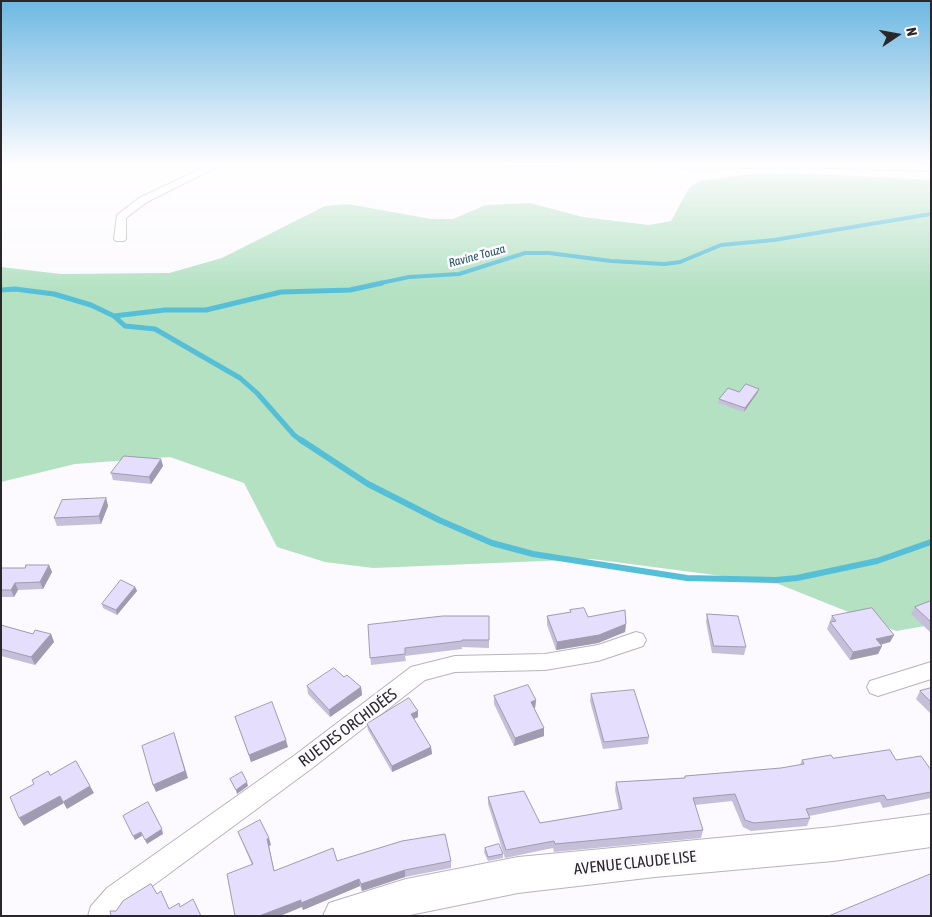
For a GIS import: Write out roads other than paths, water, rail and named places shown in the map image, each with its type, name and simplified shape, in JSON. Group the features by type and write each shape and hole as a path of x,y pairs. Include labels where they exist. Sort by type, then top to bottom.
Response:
{"street":[{"path":"120,239 121,217 136,206"},
{"name":"RUE DES ORCHIDÉES","path":"102,916 116,897 303,762 420,673 455,664 545,662 598,653 636,640"},
{"path":"878,687 931,670"},
{"name":"AVENUE CLAUDE LISE","path":"342,916 406,897 518,875 655,860 833,844 931,830"}],"waterway":[{"name":"Ravine Touza","path":"376,284 409,277 459,274 525,253 549,253 611,261 665,264 680,262 721,245 774,240 931,214"},
{"name":"Ravine Touza","path":"114,316 165,310 206,310 281,292 350,290 382,283"},
{"name":"Ravine Touza","path":"1,290 15,289 54,294 91,305 114,316"},
{"path":"114,316 125,326 155,329 240,378 257,393 294,435 303,442"},
{"path":"301,440 368,484 439,520 492,543 533,554 687,578 776,580 797,578 877,561 931,542"}]}
